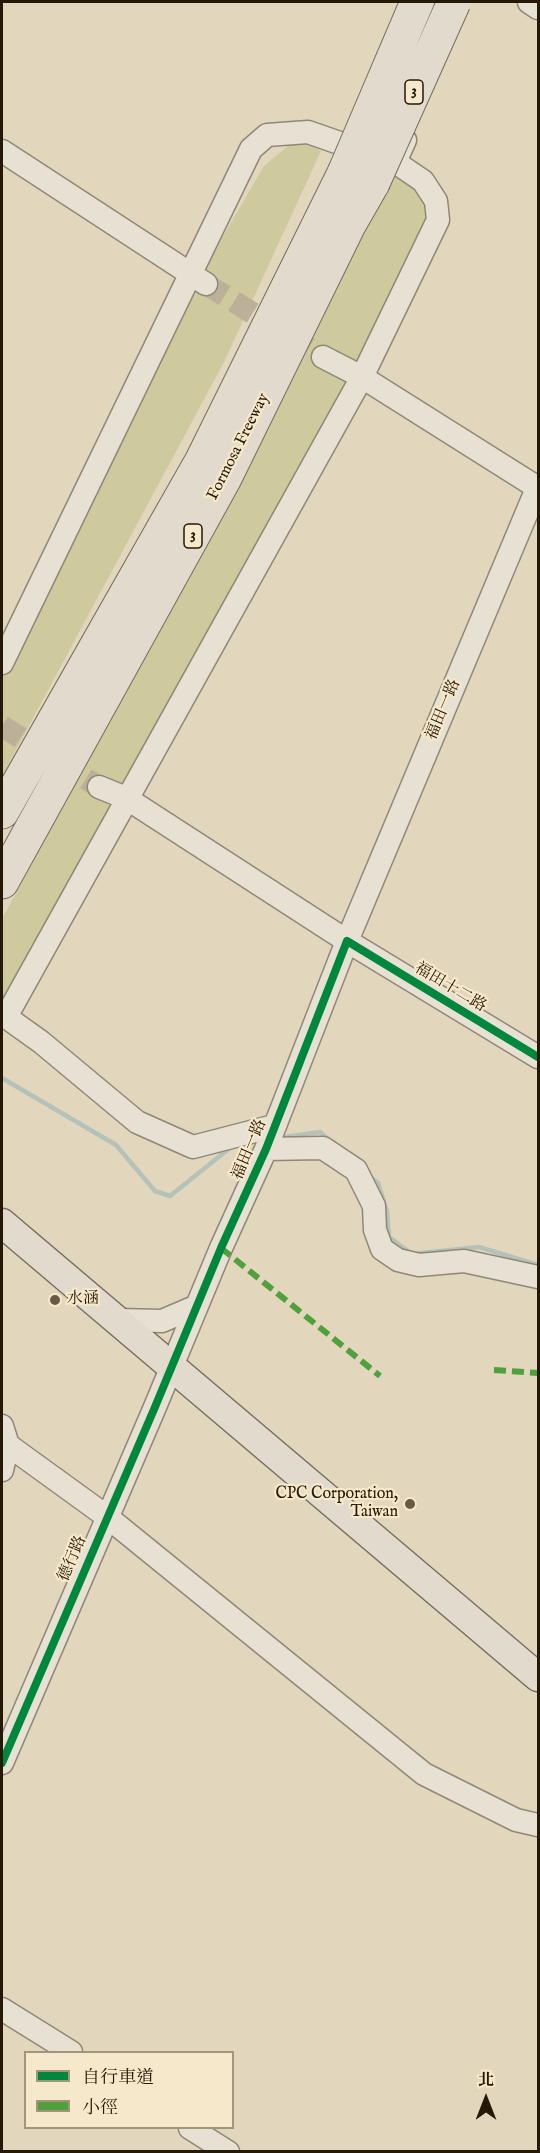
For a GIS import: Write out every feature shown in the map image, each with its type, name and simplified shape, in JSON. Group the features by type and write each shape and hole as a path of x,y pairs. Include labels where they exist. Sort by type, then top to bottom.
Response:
{"highway":[{"name":"Formosa Freeway","path":"2,812 201,462 371,173 417,2"},
{"name":"Formosa Freeway","path":"2,882 225,478 349,225 371,173 454,2"}],"main road":[{"path":"2,1223 172,1367 536,1667"}],"street":[{"path":"371,173 471,2"},
{"path":"529,2 538,8"},
{"path":"2,663 199,279 251,148 267,135 308,132 371,173 423,182 436,201 438,220 362,377 4,1017 41,1042 137,1122 193,1147 274,1126"},
{"path":"2,151 199,279"},
{"path":"323,357 362,377 538,487"},
{"name":"福田一路","path":"172,1367 266,1149 347,941 538,487"},
{"name":"福田十二路","path":"99,787 126,798 347,941 538,1057"},
{"path":"266,1149 323,1148 356,1170 374,1206 375,1230 382,1249 398,1260 419,1266 464,1261 538,1277"},
{"path":"117,1320 162,1321 197,1306"},
{"name":"德行路","path":"2,1762 172,1367"},
{"path":"5,1435 424,1774 516,1820 538,1825"},
{"path":"2,1470 5,1435"},
{"path":"2,2009 69,2051"},
{"path":"193,2129 228,2151"}],"shaded area":[{"path":"303,141 321,151 224,362 2,776 2,675 177,315 264,166 289,145"},
{"path":"390,170 411,182 431,214 340,402 2,1010 2,919 234,491"}],"waterway":[{"path":"2,1078 116,1145 155,1191 170,1196 231,1147"},
{"path":"285,1137 320,1132 329,1140"},
{"path":"369,1176 378,1183 387,1212 389,1237 412,1254 479,1247 538,1265"}],"tunnel":[{"path":"206,284 323,357"},
{"path":"2,726 99,787"}],"marked path":[{"path":"221,1248 380,1376"},
{"path":"494,1370 538,1373"}],"cycle path":[{"path":"2,1763 221,1248 266,1149 347,941 538,1057"}],"place":[{"name":"水涵","path":"55,1300"},
{"name":"CPC Corporation, Taiwan","path":"410,1504"}]}
